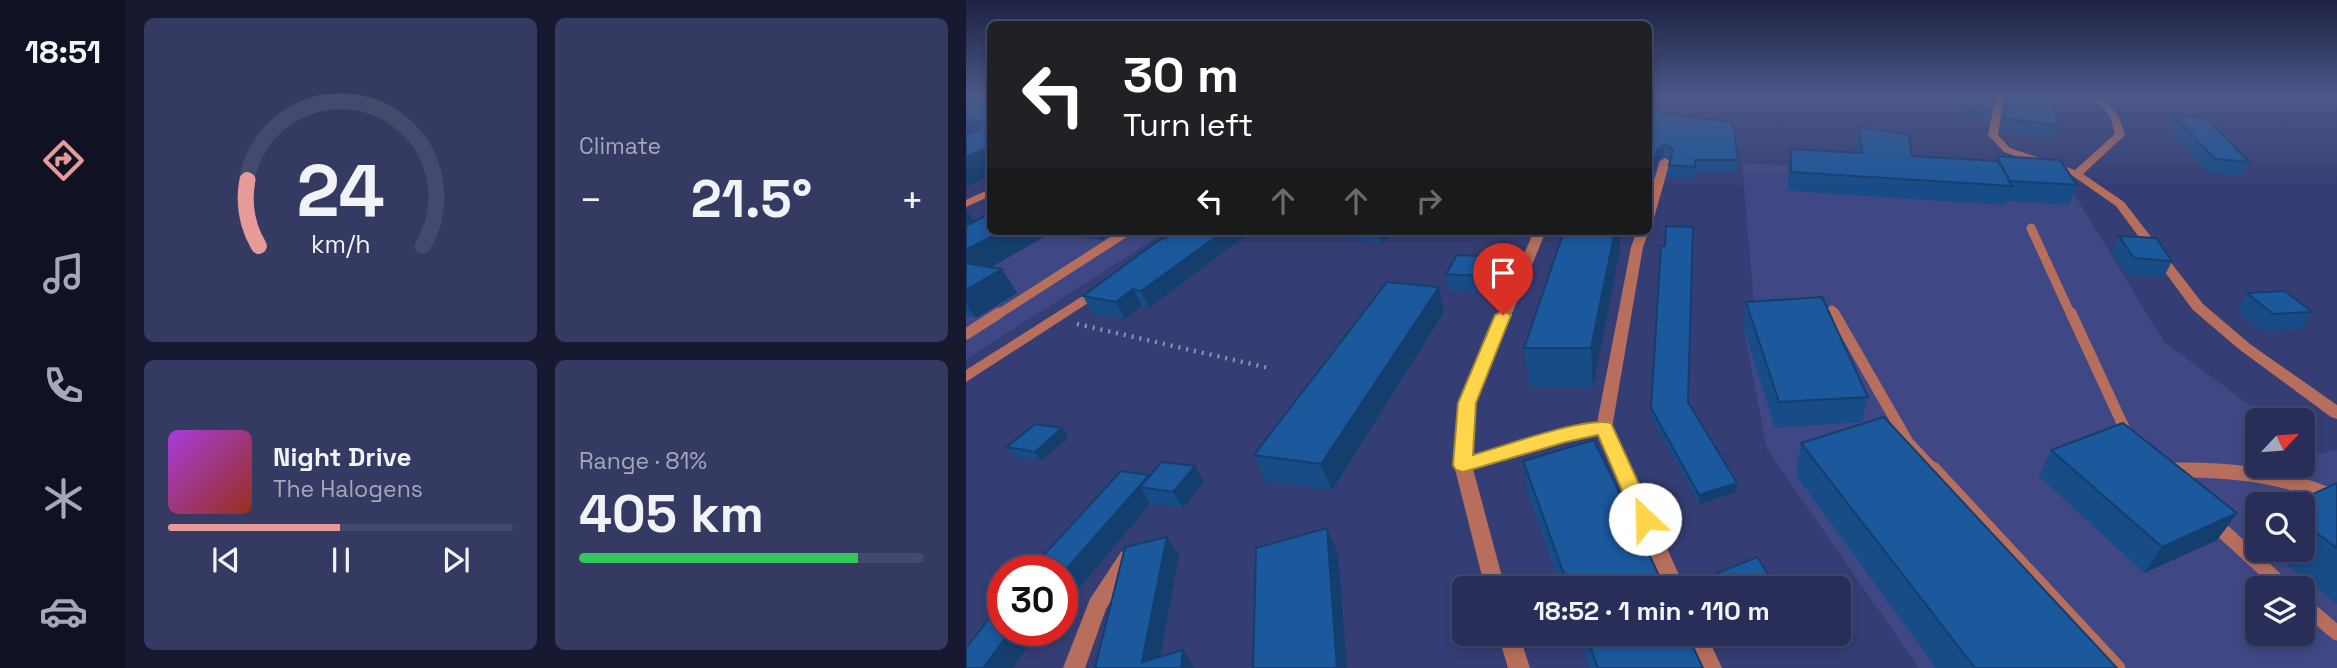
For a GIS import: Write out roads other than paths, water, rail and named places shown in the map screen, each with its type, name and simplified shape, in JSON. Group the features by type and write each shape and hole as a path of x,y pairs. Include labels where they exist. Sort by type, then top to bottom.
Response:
{"street":[{"path":"1995,126 1993,135 2007,150 2077,174 2120,204 2198,307 2245,347 2337,412"},
{"path":"2077,174 2120,135 2118,126"},
{"path":"1652,205 1665,161"},
{"path":"966,204 987,194"},
{"path":"1492,576 1463,465 1467,403 1538,235"},
{"path":"1642,235 1637,247 1604,428 1670,576"},
{"path":"966,377 1111,282"},
{"path":"1074,668 1097,605 1132,551"},
{"path":"1512,646 1519,668"},
{"path":"1701,646 1711,668"}],"lane":[{"path":"2031,228 2120,424 2137,447"},
{"path":"966,334 1122,235"},
{"path":"1832,310 1908,442 2118,668"},
{"path":"1463,465 1566,435 1604,428"},
{"path":"2176,488 2156,470 2229,469 2272,474 2307,483 2337,499"},
{"path":"2205,515 2272,576"},
{"path":"2315,615 2337,634"}]}
